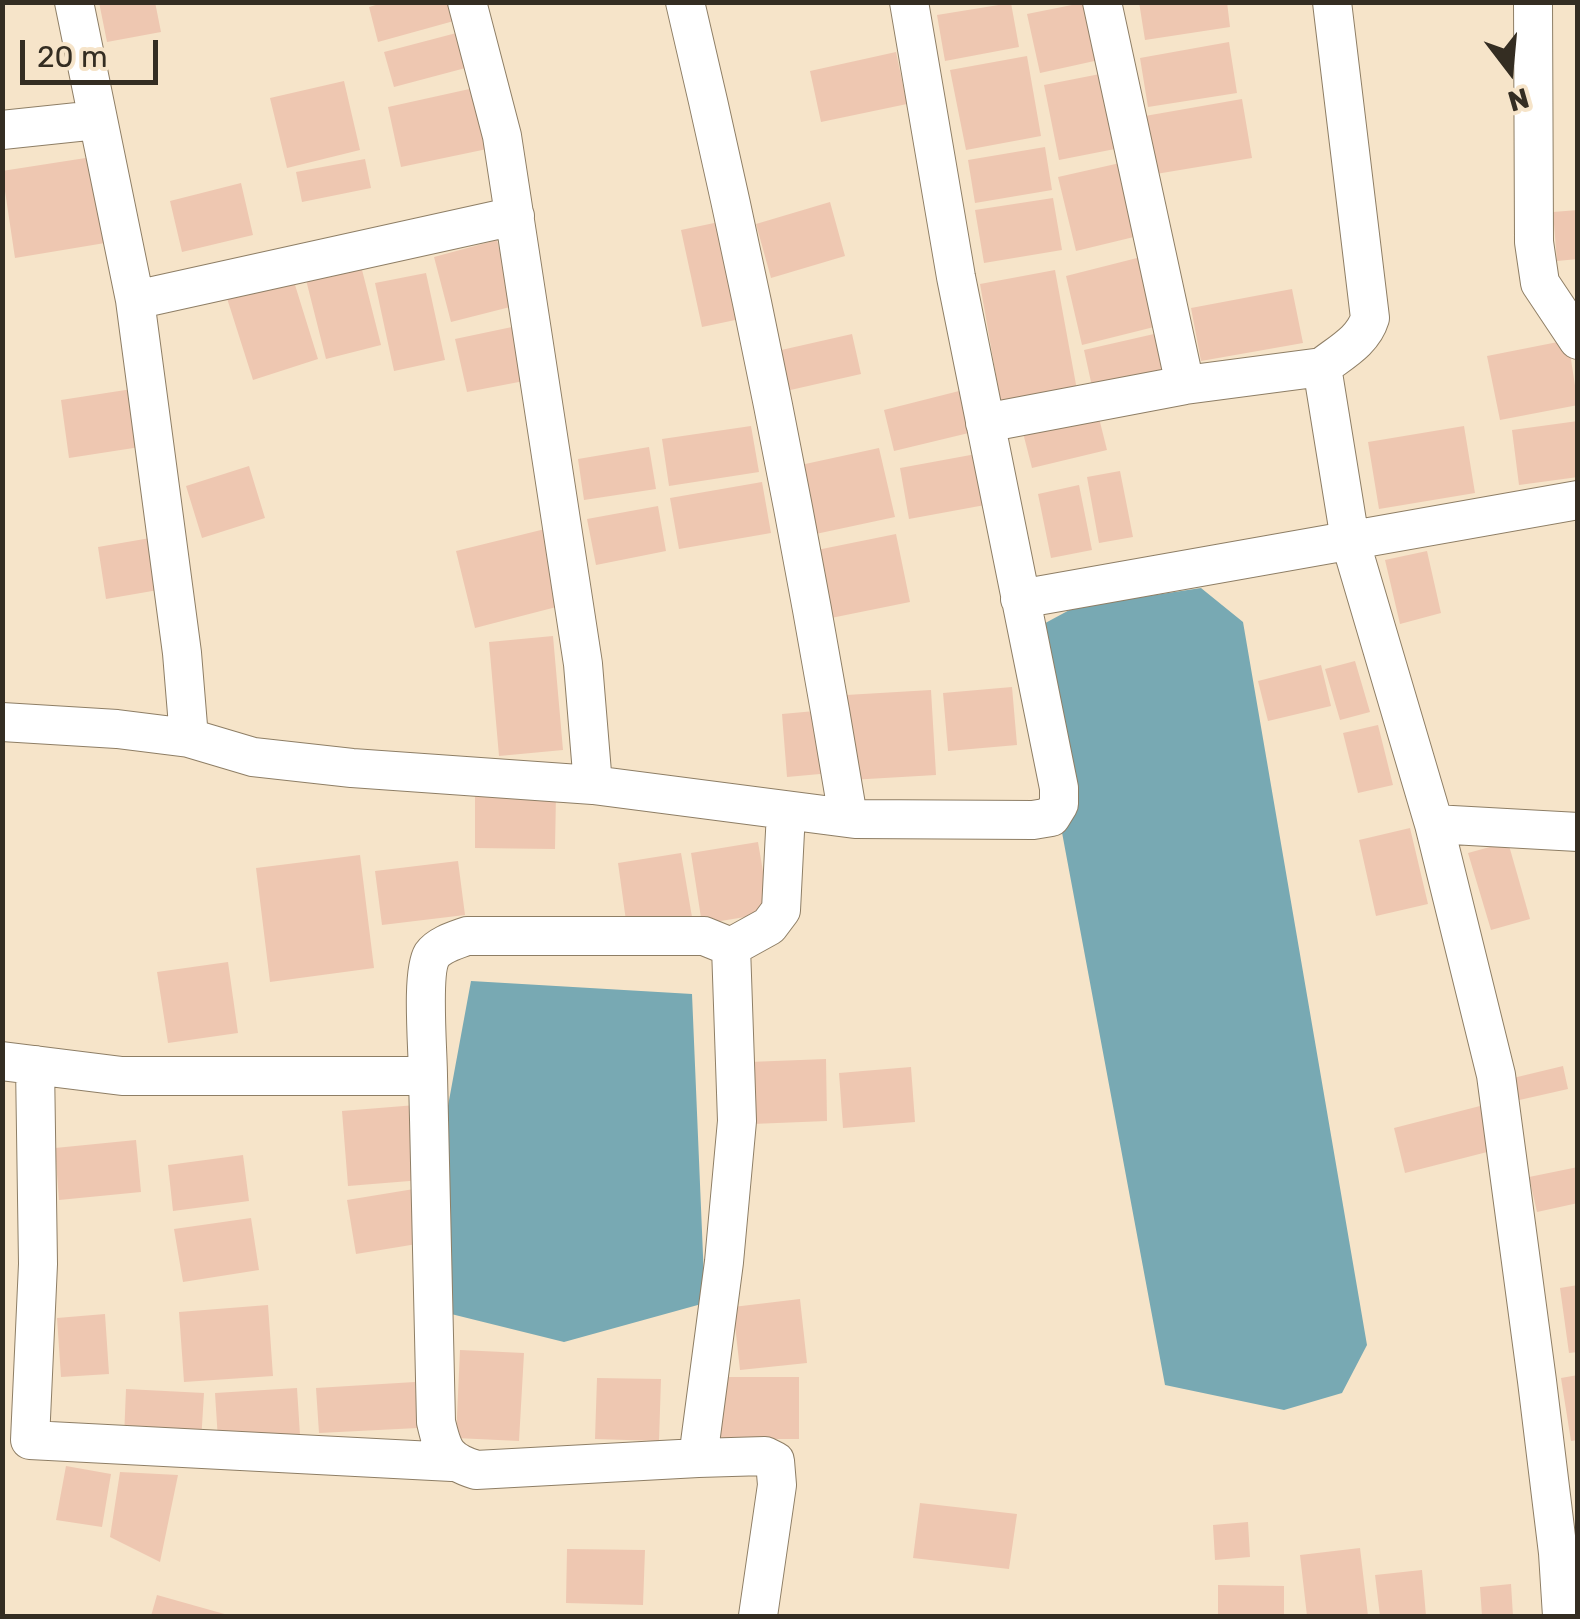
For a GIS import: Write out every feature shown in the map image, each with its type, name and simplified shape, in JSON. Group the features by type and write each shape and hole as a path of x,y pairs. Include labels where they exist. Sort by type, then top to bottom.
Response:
{"street":[{"path":"74,2 135,300 182,654 189,738"},
{"path":"468,2 502,136 515,216 583,664 593,785"},
{"path":"685,2 733,206 821,652 848,818"},
{"path":"2,722 189,738 269,759 593,785 848,818 1033,820 1051,816 1059,804 1059,788 984,423 909,2"},
{"path":"1102,2 1186,386"},
{"path":"984,423 1186,386 1322,367 1366,331 1370,318 1332,2"},
{"path":"1533,2 1534,242 1540,283 1578,340"},
{"path":"2,130 97,120"},
{"path":"135,300 515,216"},
{"path":"1322,367 1350,540 1434,824 1496,1075 1537,1381 1562,1616"},
{"path":"1020,599 1578,500"},
{"path":"731,947 768,926 781,910 786,812"},
{"path":"1434,824 1578,832"},
{"path":"452,1462 441,1444 436,1422 426,974 433,954 467,936 704,936 731,947"},
{"path":"698,1458 724,1262 737,1121 731,947"},
{"path":"428,1076 122,1076 19,1063 20,1261 30,1440 452,1462 476,1470 765,1456 775,1461 777,1485 758,1616"}],"water":[{"path":"1201,588 1243,622 1367,1345 1342,1393 1284,1410 1165,1385 1025,634 1075,607"},
{"path":"471,981 692,994 705,1303 564,1342 435,1310 422,1247"}],"building":[{"path":"99,2 155,2 161,32 107,42"},
{"path":"386,2 456,2 461,19 378,42 369,7"},
{"path":"1087,2 1099,60 1040,73 1027,14"},
{"path":"1139,2 1227,2 1230,27 1145,40"},
{"path":"1011,3 1019,47 945,61 937,15"},
{"path":"464,31 473,66 394,87 384,52"},
{"path":"1229,42 1237,93 1148,107 1140,58"},
{"path":"896,52 907,104 821,122 810,71"},
{"path":"1027,56 1041,136 966,150 950,70"},
{"path":"1105,73 1120,148 1059,160 1044,85"},
{"path":"344,81 360,150 287,168 270,98"},
{"path":"474,88 487,149 401,167 388,107"},
{"path":"1242,99 1252,158 1156,174 1145,116"},
{"path":"1045,147 1052,190 975,203 968,160"},
{"path":"92,157 105,243 15,258 2,171"},
{"path":"365,159 371,188 302,202 296,172"},
{"path":"1120,163 1138,236 1076,251 1058,177"},
{"path":"241,183 253,235 182,252 170,201"},
{"path":"1053,198 1062,250 984,263 975,210"},
{"path":"830,202 845,256 771,278 756,224"},
{"path":"1578,210 1578,259 1557,261 1553,212"},
{"path":"719,222 740,319 702,327 681,230"},
{"path":"497,240 514,306 451,322 434,257"},
{"path":"358,254 381,345 326,359 303,268"},
{"path":"1141,257 1158,326 1082,345 1066,276"},
{"path":"1055,270 1079,401 1003,416 980,284"},
{"path":"291,272 318,359 253,380 225,292"},
{"path":"426,273 445,360 394,371 375,283"},
{"path":"1292,289 1303,343 1201,361 1191,308"},
{"path":"512,327 524,381 467,392 455,339"},
{"path":"852,334 861,374 786,391 777,351"},
{"path":"1154,334 1163,374 1093,391 1084,350"},
{"path":"1568,340 1578,405 1500,420 1487,356"},
{"path":"132,389 140,447 69,458 61,400"},
{"path":"967,389 977,431 894,451 884,410"},
{"path":"1096,406 1107,450 1032,468 1021,425"},
{"path":"1578,421 1578,477 1519,485 1512,430"},
{"path":"751,426 759,472 669,486 662,439"},
{"path":"1464,426 1475,493 1379,509 1368,442"},
{"path":"649,447 656,489 584,500 578,459"},
{"path":"879,448 895,517 811,535 796,466"},
{"path":"976,454 985,505 909,519 900,468"},
{"path":"249,466 265,518 202,538 186,486"},
{"path":"1120,471 1133,537 1099,543 1087,477"},
{"path":"762,482 771,533 679,549 670,498"},
{"path":"1079,485 1092,550 1051,558 1038,494"},
{"path":"658,506 666,551 596,565 587,519"},
{"path":"545,529 564,605 475,628 456,551"},
{"path":"896,534 910,602 831,618 817,550"},
{"path":"156,537 164,589 106,599 98,547"},
{"path":"1427,551 1441,613 1400,624 1385,560"},
{"path":"553,636 563,750 499,756 489,642"},
{"path":"1355,661 1370,712 1340,720 1325,669"},
{"path":"1321,665 1331,706 1268,721 1258,681"},
{"path":"1012,687 1017,745 948,751 943,693"},
{"path":"931,690 936,775 850,780 846,695"},
{"path":"826,710 831,773 787,777 782,714"},
{"path":"1378,725 1393,785 1358,793 1343,733"},
{"path":"475,791 556,793 555,849 475,848"},
{"path":"1410,828 1428,904 1376,916 1359,840"},
{"path":"758,842 770,913 702,924 691,853"},
{"path":"1508,842 1530,919 1491,930 1468,853"},
{"path":"681,853 692,917 627,928 618,863"},
{"path":"360,855 374,968 270,982 256,868"},
{"path":"458,861 465,915 382,925 375,871"},
{"path":"228,962 238,1033 168,1043 157,972"},
{"path":"826,1059 827,1121 752,1124 749,1062"},
{"path":"1563,1066 1568,1089 1515,1101 1509,1079"},
{"path":"911,1067 915,1122 843,1128 839,1073"},
{"path":"416,1105 422,1180 348,1186 342,1111"},
{"path":"1484,1105 1495,1150 1405,1173 1394,1128"},
{"path":"136,1140 141,1192 59,1200 55,1148"},
{"path":"243,1155 249,1201 173,1211 168,1165"},
{"path":"1578,1167 1578,1203 1537,1212 1529,1177"},
{"path":"420,1188 429,1242 356,1254 347,1200"},
{"path":"251,1218 259,1270 183,1282 174,1229"},
{"path":"1578,1285 1578,1352 1569,1353 1560,1288"},
{"path":"800,1299 807,1363 740,1370 733,1307"},
{"path":"268,1305 273,1376 184,1382 179,1312"},
{"path":"105,1314 109,1374 61,1377 57,1318"},
{"path":"460,1350 524,1353 519,1441 456,1438"},
{"path":"1578,1375 1578,1440 1571,1441 1561,1378"},
{"path":"720,1377 799,1377 799,1439 719,1439"},
{"path":"597,1378 661,1379 659,1441 595,1439"},
{"path":"415,1382 418,1428 319,1433 316,1388"},
{"path":"297,1388 300,1435 218,1440 215,1393"},
{"path":"126,1389 204,1393 201,1442 124,1438"},
{"path":"66,1466 111,1474 102,1527 56,1520"},
{"path":"120,1472 178,1475 160,1562 110,1537"},
{"path":"920,1503 1017,1514 1009,1569 913,1558"},
{"path":"1248,1522 1250,1557 1215,1560 1213,1525"},
{"path":"1360,1548 1368,1616 1307,1616 1300,1555"},
{"path":"567,1549 645,1550 643,1605 566,1603"},
{"path":"1422,1570 1426,1616 1380,1616 1375,1575"},
{"path":"1511,1584 1513,1616 1482,1616 1480,1587"},
{"path":"1218,1585 1284,1586 1284,1616 1218,1616"},
{"path":"157,1595 228,1615 228,1616 151,1616"}]}
